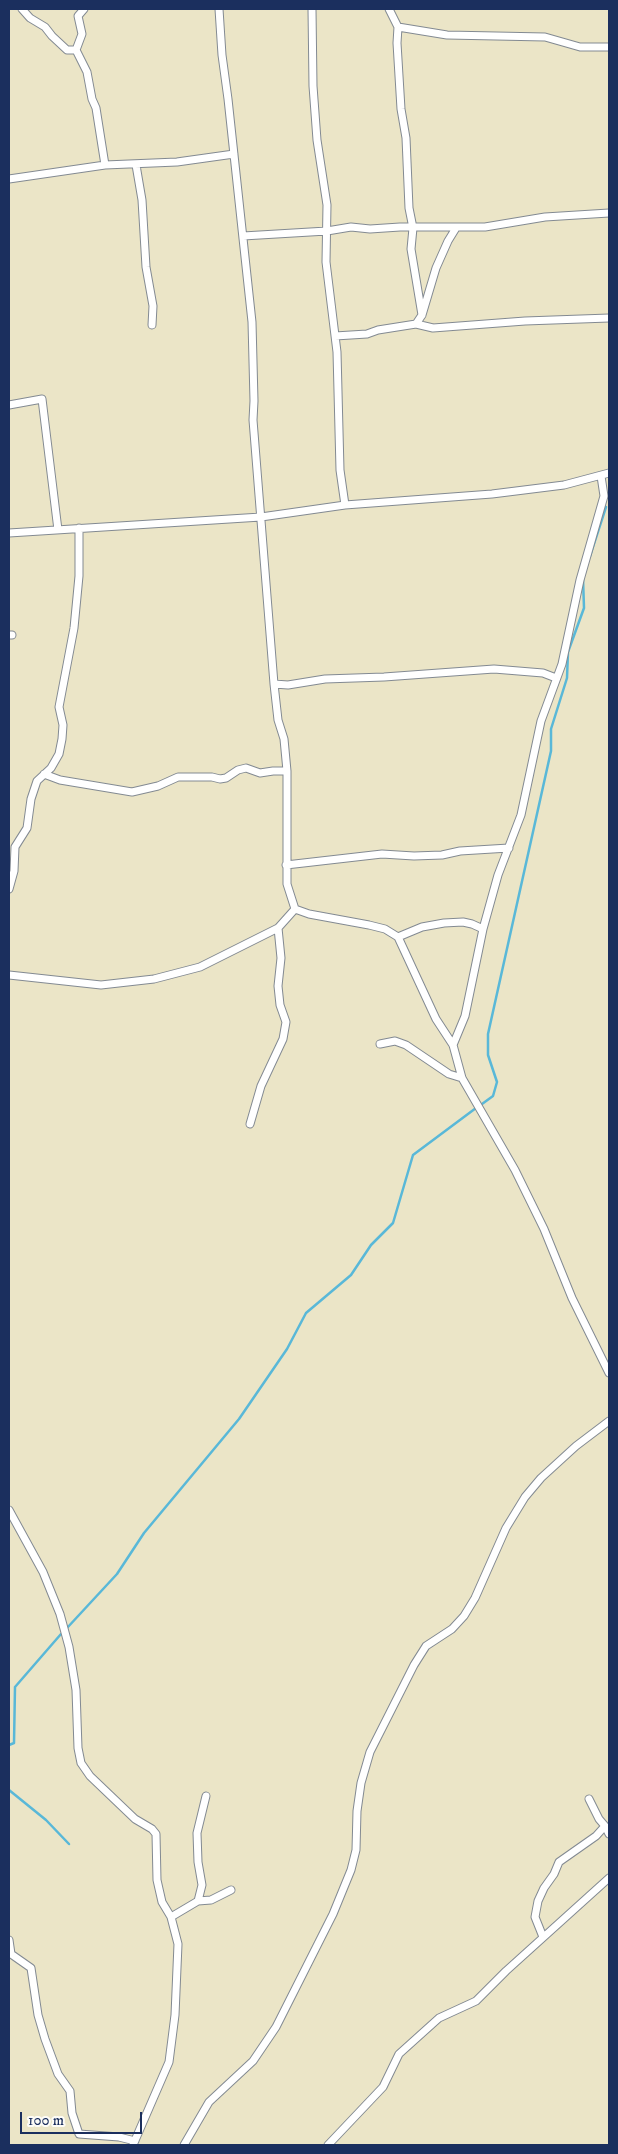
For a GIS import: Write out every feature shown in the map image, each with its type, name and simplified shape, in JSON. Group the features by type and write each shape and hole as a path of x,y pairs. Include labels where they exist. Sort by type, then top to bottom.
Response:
{"street":[{"path":"22,9 30,18 45,27 67,50 76,50"},
{"path":"84,9 78,16 82,34 76,50 87,72 90,92 96,108 105,165"},
{"path":"218,9 252,322 254,401 252,420 274,684 278,720 284,740 287,771 287,884 295,909"},
{"path":"312,9 315,116 327,205 326,262 335,336 340,470 345,505"},
{"path":"389,9 398,26 397,42 401,109 406,138 409,208 413,228 412,256 422,315"},
{"path":"398,26 447,34 545,38 580,47 609,47"},
{"path":"9,179 105,165 177,162 234,154"},
{"path":"136,165 142,200 146,267 153,306 152,325"},
{"path":"243,236 327,231 352,227 370,229 485,227 545,216 609,213"},
{"path":"416,324 422,315 436,268 456,228"},
{"path":"335,336 367,334 378,330 416,324 432,328 524,321 609,318"},
{"path":"9,405 42,400 58,530"},
{"path":"9,532 261,517 345,505 564,485 602,476 609,472"},
{"path":"453,1045 465,1016 483,929 498,875 520,815 541,721 562,664 580,580 604,496 602,476"},
{"path":"9,889 14,871 15,847 27,828 31,799 37,782 59,754 62,739 63,726 59,707 75,620 79,568 79,528"},
{"path":"274,684 288,685 335,678 384,677 494,669 544,673 556,678"},
{"path":"44,774 60,780 132,792 158,786 178,777 212,777 220,779 246,768 260,773 287,771"},
{"path":"286,865 382,854 442,855 460,851 509,848"},
{"path":"9,975 101,985 154,979 200,967 278,928 295,909"},
{"path":"295,909 309,914 385,929 398,937 436,1019 453,1045 462,1078 515,1170 544,1229 572,1298 609,1373"},
{"path":"398,937 422,927 444,923 463,922 483,929"},
{"path":"250,1124 261,1086 283,1039 286,1022 280,1005 278,986 281,958 278,928"},
{"path":"380,1044 395,1041 406,1045 449,1074 462,1078"},
{"path":"184,2145 209,2102 253,2061 271,2034 321,1939 351,1870 356,1850 360,1783 370,1752 418,1659 426,1646 452,1629 464,1616 475,1598 506,1528 525,1497 541,1478 569,1452 609,1421"},
{"path":"9,1510 42,1572 62,1622 69,1647 76,1690 78,1748 81,1763 90,1776 135,1819 145,1824 156,1834 155,1864 157,1880 162,1902 171,1917 178,1944 178,1978 169,2062 134,2143 119,2137 79,2134 72,2113 70,2091 58,2074 38,2015 31,1968 10,1954 9,1940"},
{"path":"198,1901 202,1885 198,1862 197,1833 206,1796"},
{"path":"589,1798 609,1834"},
{"path":"543,1937 535,1917 538,1901 544,1888 554,1874 559,1862 596,1836 605,1826"},
{"path":"328,2145 383,2087 398,2054 439,2018 476,2000 609,1878"},
{"path":"171,1917 198,1901 211,1900 231,1890"}],"waterway":[{"path":"590,556 606,507"},
{"path":"482,1104 493,1096 497,1082 488,1055 488,1034 551,751 551,729 567,678 568,652 584,608 583,578"},
{"path":"67,1628 117,1574 144,1533 239,1419 287,1349 306,1313 351,1275 371,1245 393,1223 413,1155 476,1108"},
{"path":"9,1745 14,1743 15,1687 61,1634"},
{"path":"9,1790 46,1820 69,1844"}]}
